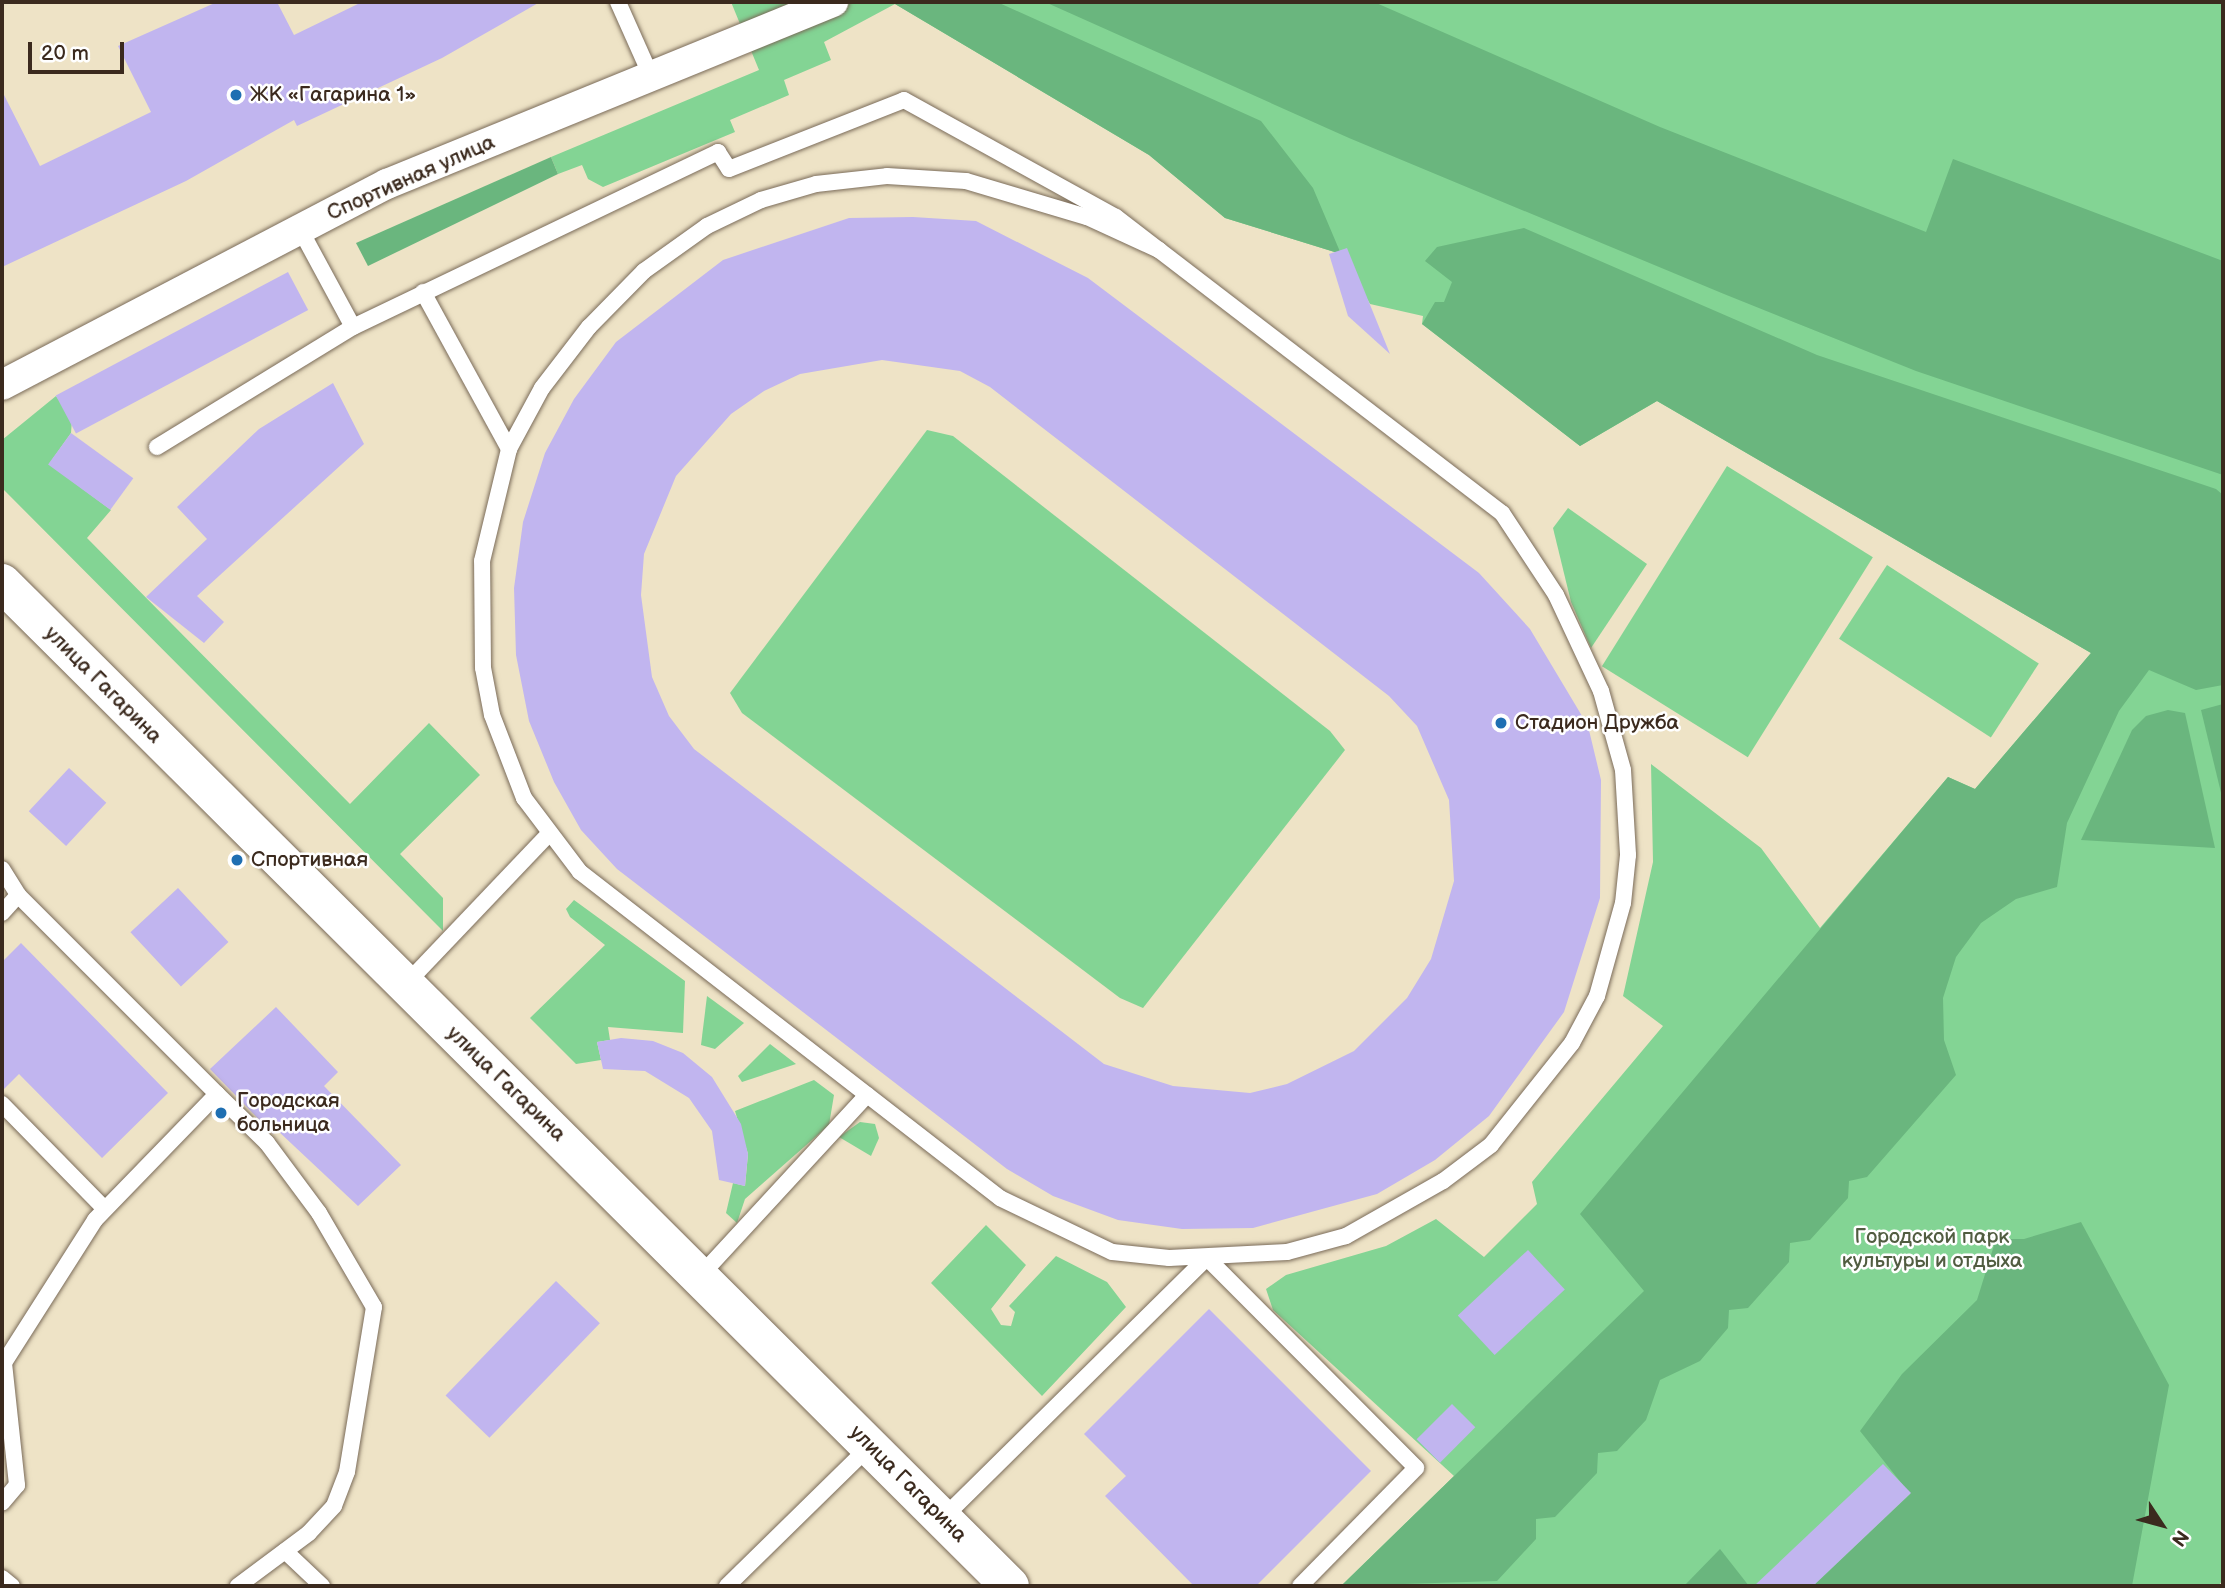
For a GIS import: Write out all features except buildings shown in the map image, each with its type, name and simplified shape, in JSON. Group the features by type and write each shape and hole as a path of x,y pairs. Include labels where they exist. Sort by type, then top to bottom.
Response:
{"main road":[{"name":"улица Гагарина","path":"2,583 405,985 701,1275 1010,1586"}],"street":[{"name":"Спортивная улица","path":"2,385 387,184 833,2"}],"lane":[{"path":"618,2 651,76"},
{"path":"157,447 353,327 718,152 729,169 904,100 1116,217 1502,513 1556,595 1601,691 1628,812 1623,903 1597,996 1535,1095 1491,1144 1443,1181 1346,1236 1287,1252 1207,1258 1112,1252 1063,1234 1000,1198 580,872 548,835 507,757 483,668 482,561 509,449 542,388 644,271 707,226 761,200 816,184 887,176 966,181 1087,217 1159,250"},
{"path":"300,229 353,327"},
{"path":"423,292 509,449"},
{"path":"405,985 548,835"},
{"path":"2,869 18,895 217,1094 282,1163 366,1285 374,1307 347,1472 334,1506 285,1550 238,1586"},
{"path":"2,913 18,895"},
{"path":"2,1503 17,1485 4,1363 105,1209 217,1094"},
{"path":"701,1275 867,1095"},
{"path":"2,1104 105,1209"},
{"path":"942,1519 1207,1258"},
{"path":"1207,1258 1416,1468 1300,1586"},
{"path":"727,1586 870,1446"},
{"path":"285,1550 321,1586"},
{"path":"2,1578 12,1586"}],"green space":[{"name":"Городской парк культуры и отдыха","path":"731,2 2223,2 2223,1580 2218,1586 1341,1586 1454,1476 1273,1310 1266,1289 1286,1275 1386,1246 1436,1219 1484,1257 1537,1204 1532,1182 1663,1026 1623,996 1653,862 1651,764 1761,848 1820,928 1948,777 1975,789 2091,653 1657,401 1580,446 1422,324 1423,316 1370,304 1341,254 1225,218 1149,155 895,4 824,42 831,60 784,80 789,95 730,120 735,132 603,187 588,179 582,165 558,174 551,157 759,70"},
{"path":"997,2 1261,121 1313,188 1341,254 1225,218 1149,155 895,4"},
{"path":"1045,2 1374,2 1660,127 1926,232 1953,159 2223,261 2223,475 1916,371 1724,294 1349,138"},
{"path":"551,157 558,174 368,266 356,243"},
{"path":"1524,228 1817,355 2216,489 2223,495 2223,685 2196,690 2149,670 2119,711 2067,823 2057,887 2016,899 1981,923 1956,957 1943,998 1944,1040 1956,1075 1867,1177 1849,1181 1848,1198 1810,1240 1790,1243 1789,1262 1748,1308 1729,1310 1728,1328 1700,1361 1660,1380 1646,1420 1617,1451 1598,1453 1597,1473 1555,1517 1536,1519 1536,1539 1497,1581 1341,1586 1644,1291 1580,1214 1948,777 1975,789 2091,653 1657,401 1580,446 1422,324 1435,302 1444,302 1452,282 1425,261 1437,247"},
{"path":"56,396 72,419 71,433 49,464 111,510 87,538 350,804 429,723 480,775 400,854 443,898 443,931 2,488 2,440"},
{"path":"927,430 953,436 1330,731 1345,750 1143,1008 1120,998 742,713 730,693"},
{"path":"1727,466 1873,557 1748,757 1602,666"},
{"path":"1568,508 1647,564 1591,648 1571,602 1553,528"},
{"path":"1887,565 2039,664 1991,737 1839,639"},
{"path":"2223,704 2223,801 2201,710"},
{"path":"2168,710 2185,713 2215,848 2081,840 2132,730 2146,716"},
{"path":"574,900 685,981 683,1033 608,1027 610,1040 597,1042 601,1060 576,1064 530,1018 605,945 570,917 566,909"},
{"path":"707,996 744,1023 715,1049 701,1045"},
{"path":"770,1044 796,1064 742,1082 738,1076"},
{"path":"814,1080 834,1095 829,1125 745,1199 737,1223 726,1213 733,1183 745,1186 748,1154 735,1111"},
{"path":"860,1122 875,1124 879,1138 871,1156 839,1137"},
{"path":"2081,1222 2169,1385 2132,1586 1813,1586 1910,1494 1860,1431 1902,1374 1977,1300 1996,1239 2024,1239"},
{"path":"986,1225 1026,1265 991,1309 1001,1325 1011,1326 1015,1312 1009,1306 1056,1256 1107,1282 1126,1307 1042,1396 931,1283"},
{"path":"1720,1549 1749,1586 1684,1586"}],"place":[{"name":"ЖК «Гагарина 1»","path":"236,95"},
{"name":"Стадион Дружба","path":"1501,723"},
{"name":"Спортивная","path":"237,860"},
{"name":"Городская больница","path":"221,1113"}]}
